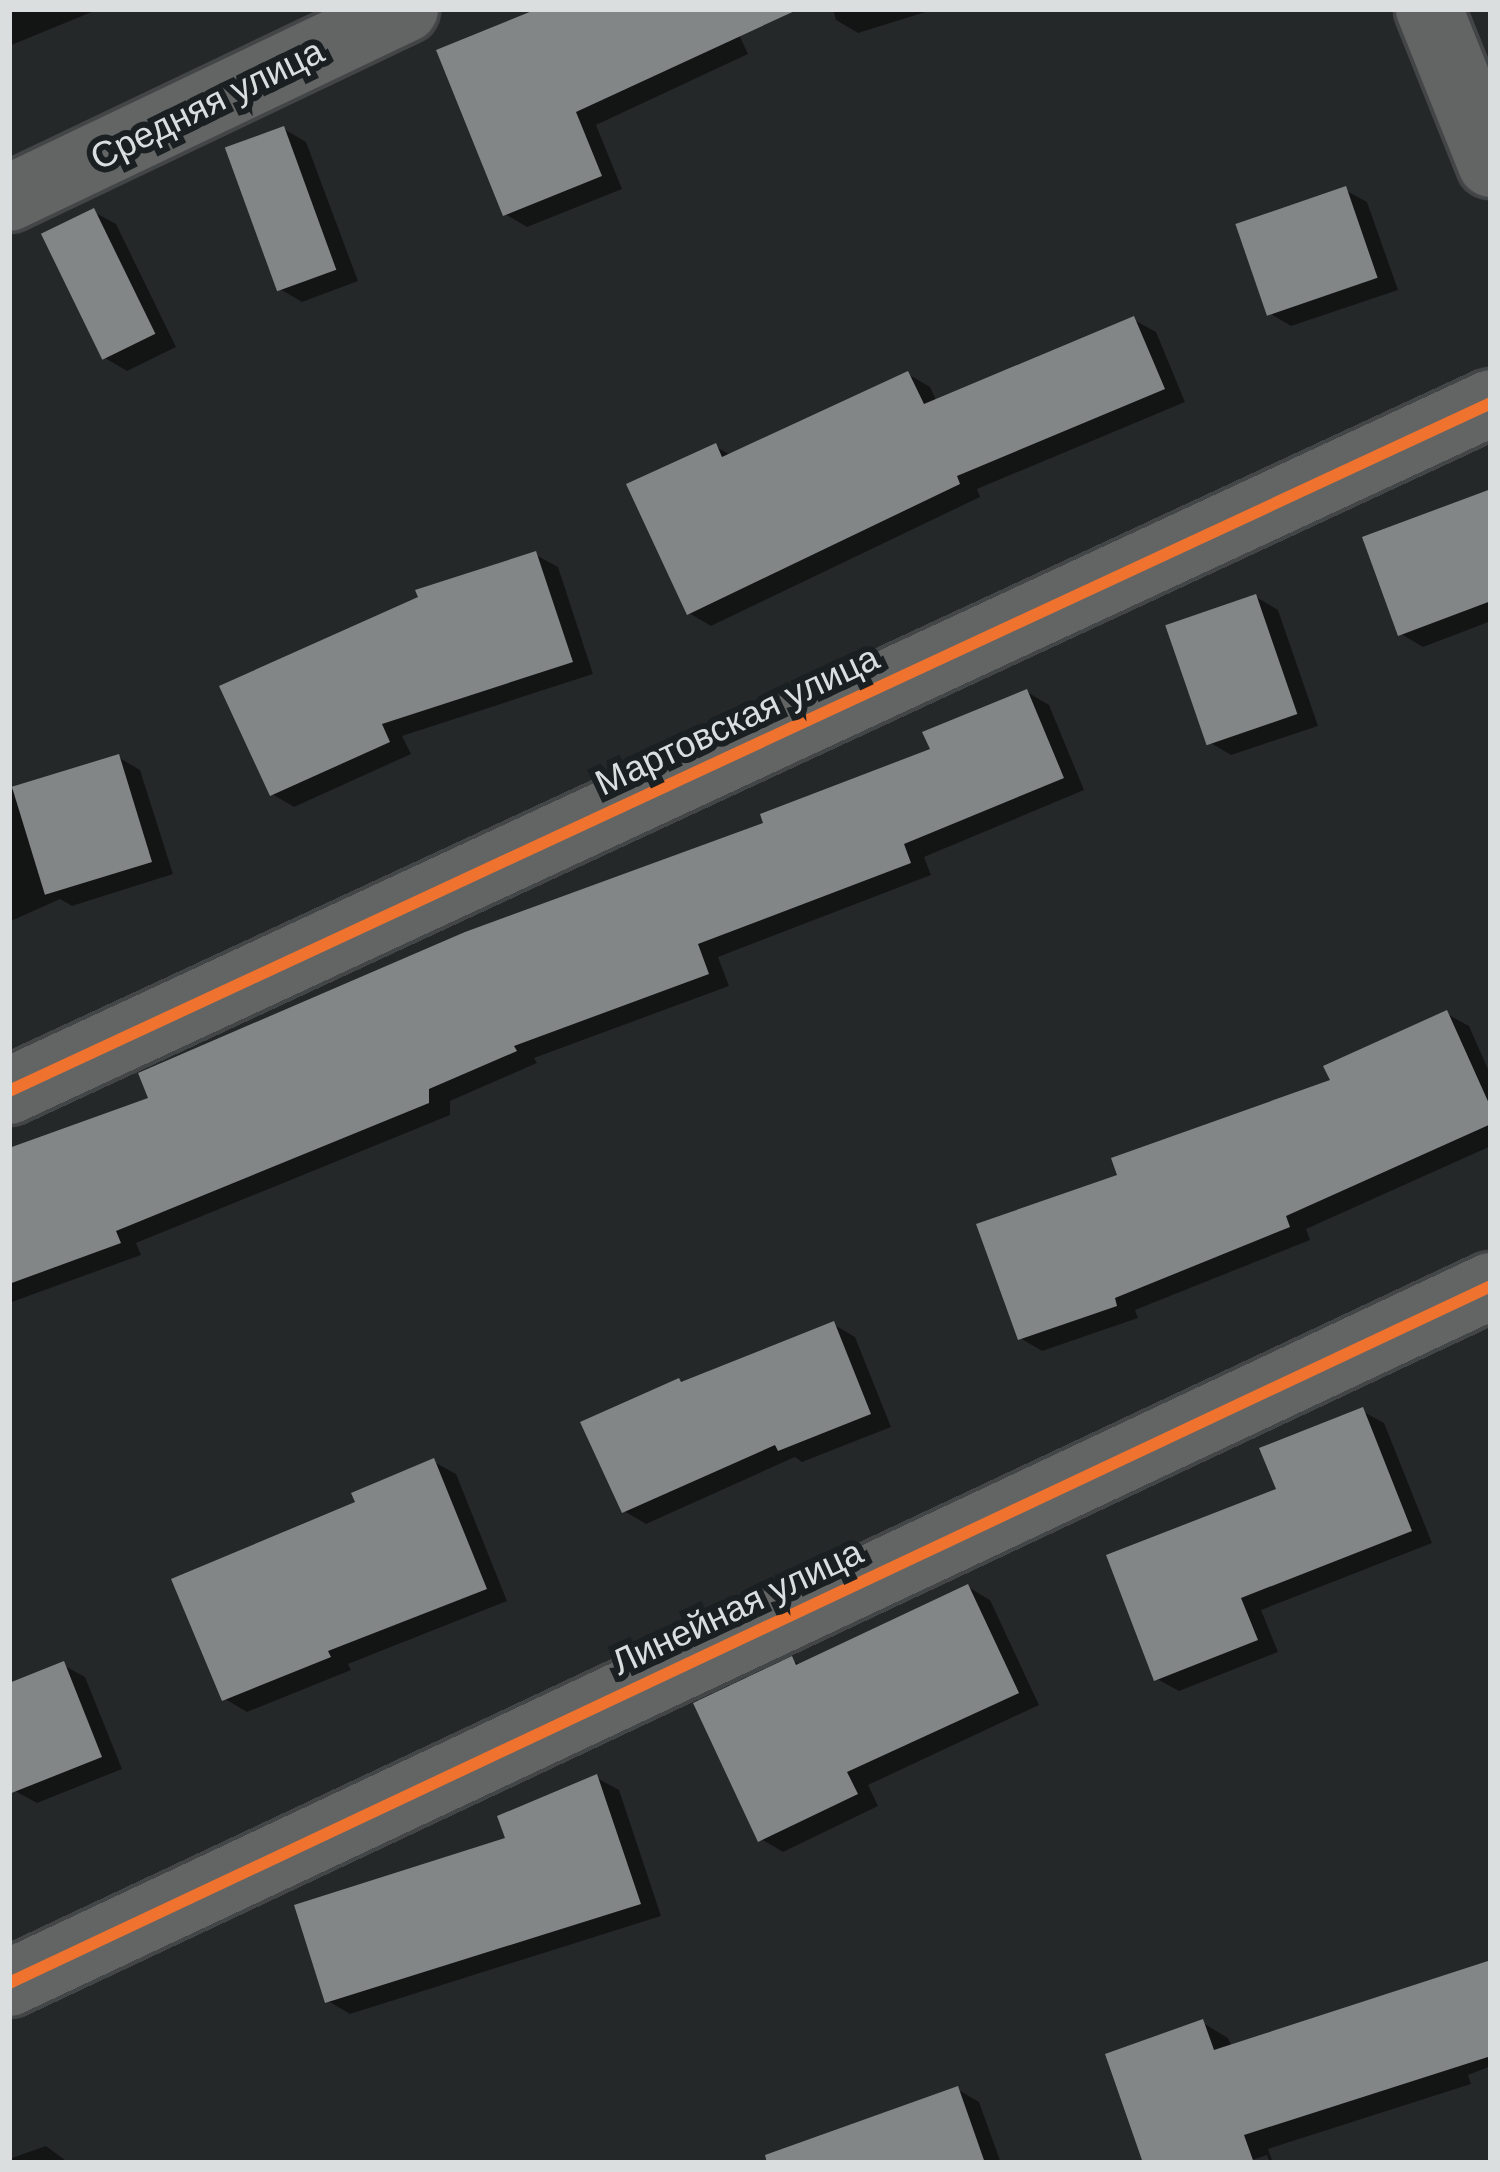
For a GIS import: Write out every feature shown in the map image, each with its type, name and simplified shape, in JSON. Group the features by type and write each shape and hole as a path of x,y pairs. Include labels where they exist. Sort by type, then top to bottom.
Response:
{"street":[{"name":"Средняя улица","path":"9,198 405,9"},
{"path":"1429,9 1491,164"},
{"name":"Мартовская улица","path":"9,1091 1491,403"},
{"name":"Линейная улица","path":"9,1982 1491,1286"}],"building":[{"path":"537,9 799,9 576,112 602,176 503,216 436,50"},
{"path":"284,126 336,270 277,291 225,148"},
{"path":"1346,186 1378,278 1267,316 1235,224"},
{"path":"94,208 155,334 102,360 41,234"},
{"path":"1134,316 1165,389 957,476 960,484 687,615 626,484 716,443 722,457 908,371 924,404"},
{"path":"1491,489 1491,601 1398,636 1362,537"},
{"path":"536,551 573,662 382,724 390,742 270,796 219,686 418,597 415,590"},
{"path":"1256,594 1297,714 1207,745 1165,625"},
{"path":"1027,689 1064,778 904,844 911,863 698,944 709,974 514,1046 517,1051 429,1089 429,1103 116,1231 121,1243 9,1284 9,1148 148,1098 138,1073 465,932 763,823 760,814 930,749 922,732"},
{"path":"119,754 152,862 45,895 12,787"},
{"path":"1447,1010 1491,1108 1491,1124 1286,1216 1290,1227 1115,1298 1117,1306 1018,1340 976,1224 1117,1175 1111,1158 1330,1080 1323,1066"},
{"path":"834,1321 871,1414 778,1451 775,1445 622,1513 580,1422 679,1378 681,1382"},
{"path":"1363,1407 1412,1531 1241,1598 1258,1640 1154,1681 1106,1555 1276,1489 1259,1448"},
{"path":"434,1458 487,1589 328,1651 331,1657 222,1701 171,1579 355,1502 351,1493"},
{"path":"968,1584 1019,1693 847,1772 858,1794 758,1842 693,1703 792,1656 796,1665"},
{"path":"64,1661 102,1757 9,1794 9,1683"},
{"path":"597,1774 641,1904 325,2003 294,1905 505,1838 497,1816"},
{"path":"1491,1960 1491,2056 1244,2135 1254,2163 1143,2163 1105,2054 1203,2019 1214,2050"},
{"path":"958,2086 985,2163 767,2163 765,2155"}],"cycle path":[{"path":"9,1091 1491,403"},
{"path":"9,1983 1491,1286"}]}
